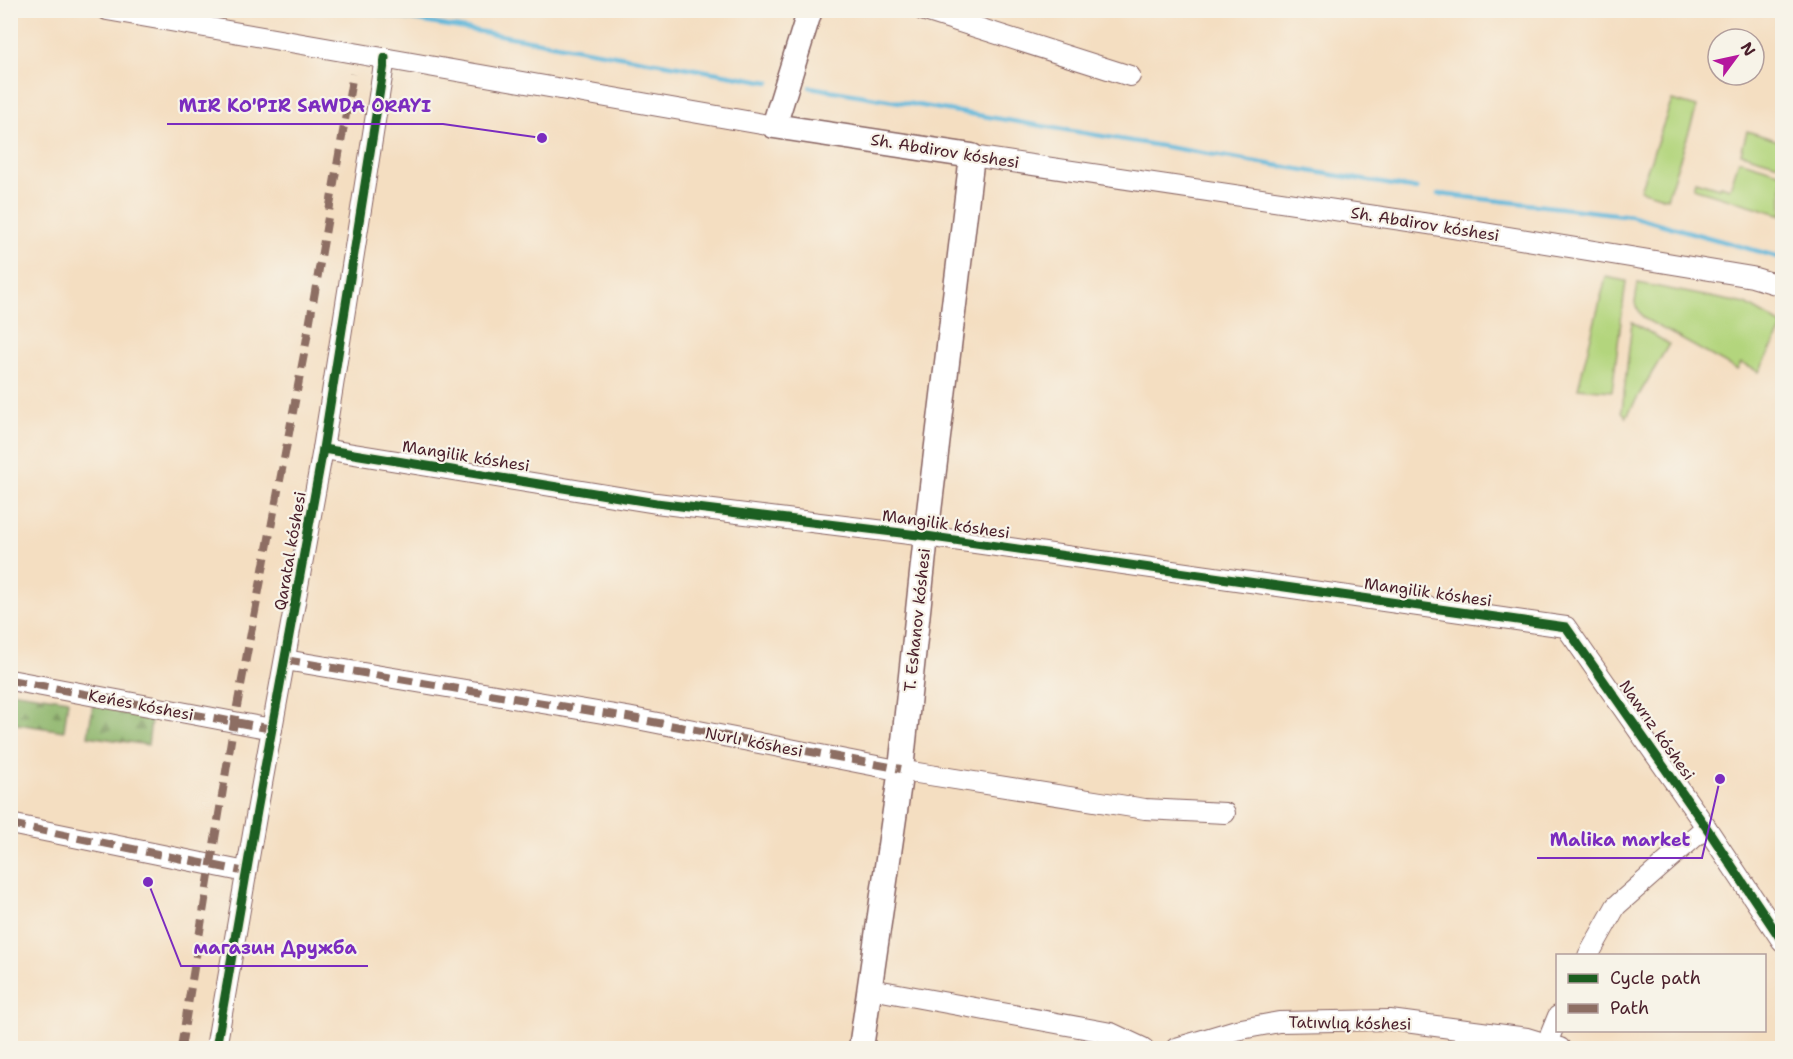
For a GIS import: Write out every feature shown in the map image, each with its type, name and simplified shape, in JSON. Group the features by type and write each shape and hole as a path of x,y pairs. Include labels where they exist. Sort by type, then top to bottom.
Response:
{"main road":[{"path":"774,126 810,10"},
{"name":"Sh. Abdirov kóshesi","path":"774,126 972,156"},
{"name":"T. Eshanov kóshesi","path":"861,1048 901,769 926,536 972,156"}],"street":[{"name":"Sh. Abdirov kóshesi","path":"108,10 774,126"},
{"path":"922,10 1130,76"},
{"name":"Qaratal kóshesi","path":"216,1048 323,449 385,58"},
{"name":"Sh. Abdirov kóshesi","path":"972,156 1562,245 1752,276 1782,286"},
{"name":"Mangilik kóshesi","path":"323,449 656,503 926,536 1566,627"},
{"name":"Nawrız kóshesi","path":"1566,627 1706,827 1782,941"},
{"name":"Nurlı kóshesi","path":"285,660 627,717 901,769 1145,809 1225,813"},
{"name":"Keńes kóshesi","path":"10,680 272,729"},
{"path":"10,824 246,872"},
{"path":"1589,954 1616,906 1706,827"},
{"path":"871,989 1111,1033 1143,1048"},
{"name":"Tatıwlıq kóshesi","path":"1176,1048 1236,1030 1279,1022 1390,1020 1527,1038 1550,1047"},
{"path":"1550,1047 1556,1020"}],"green space":[{"path":"1672,100 1697,107 1667,198 1640,190"},
{"path":"1747,131 1782,142 1782,165 1741,153"},
{"path":"1739,160 1782,173 1782,215 1693,188 1695,181 1719,188 1720,185 1730,188"},
{"path":"1606,277 1626,281 1612,391 1578,388"},
{"path":"1638,283 1746,304 1782,325 1782,328 1759,372 1741,363 1737,370 1643,318 1635,303"},
{"path":"1632,322 1669,344 1626,417 1622,411"},
{"path":"10,691 68,700 64,731 11,723"},
{"path":"93,704 152,713 148,745 88,736"}],"waterway":[{"path":"356,10 769,82"},
{"path":"810,87 1417,189"},
{"path":"1439,194 1632,216 1782,258"}],"marked path":[{"path":"181,1048 234,722 305,349 353,74"},
{"path":"285,660 627,717 901,769"},
{"path":"10,680 272,729"},
{"path":"10,824 246,872"}],"cycle path":[{"path":"216,1048 323,449 385,58"},
{"path":"323,449 656,503 926,536 1566,627 1706,827 1782,941"}],"place":[{"name":"MIR KO'PIR SAWDA ORAYI","path":"542,138"},
{"name":"Malika market","path":"1720,779"},
{"name":"магазин Дружба","path":"148,882"}]}
